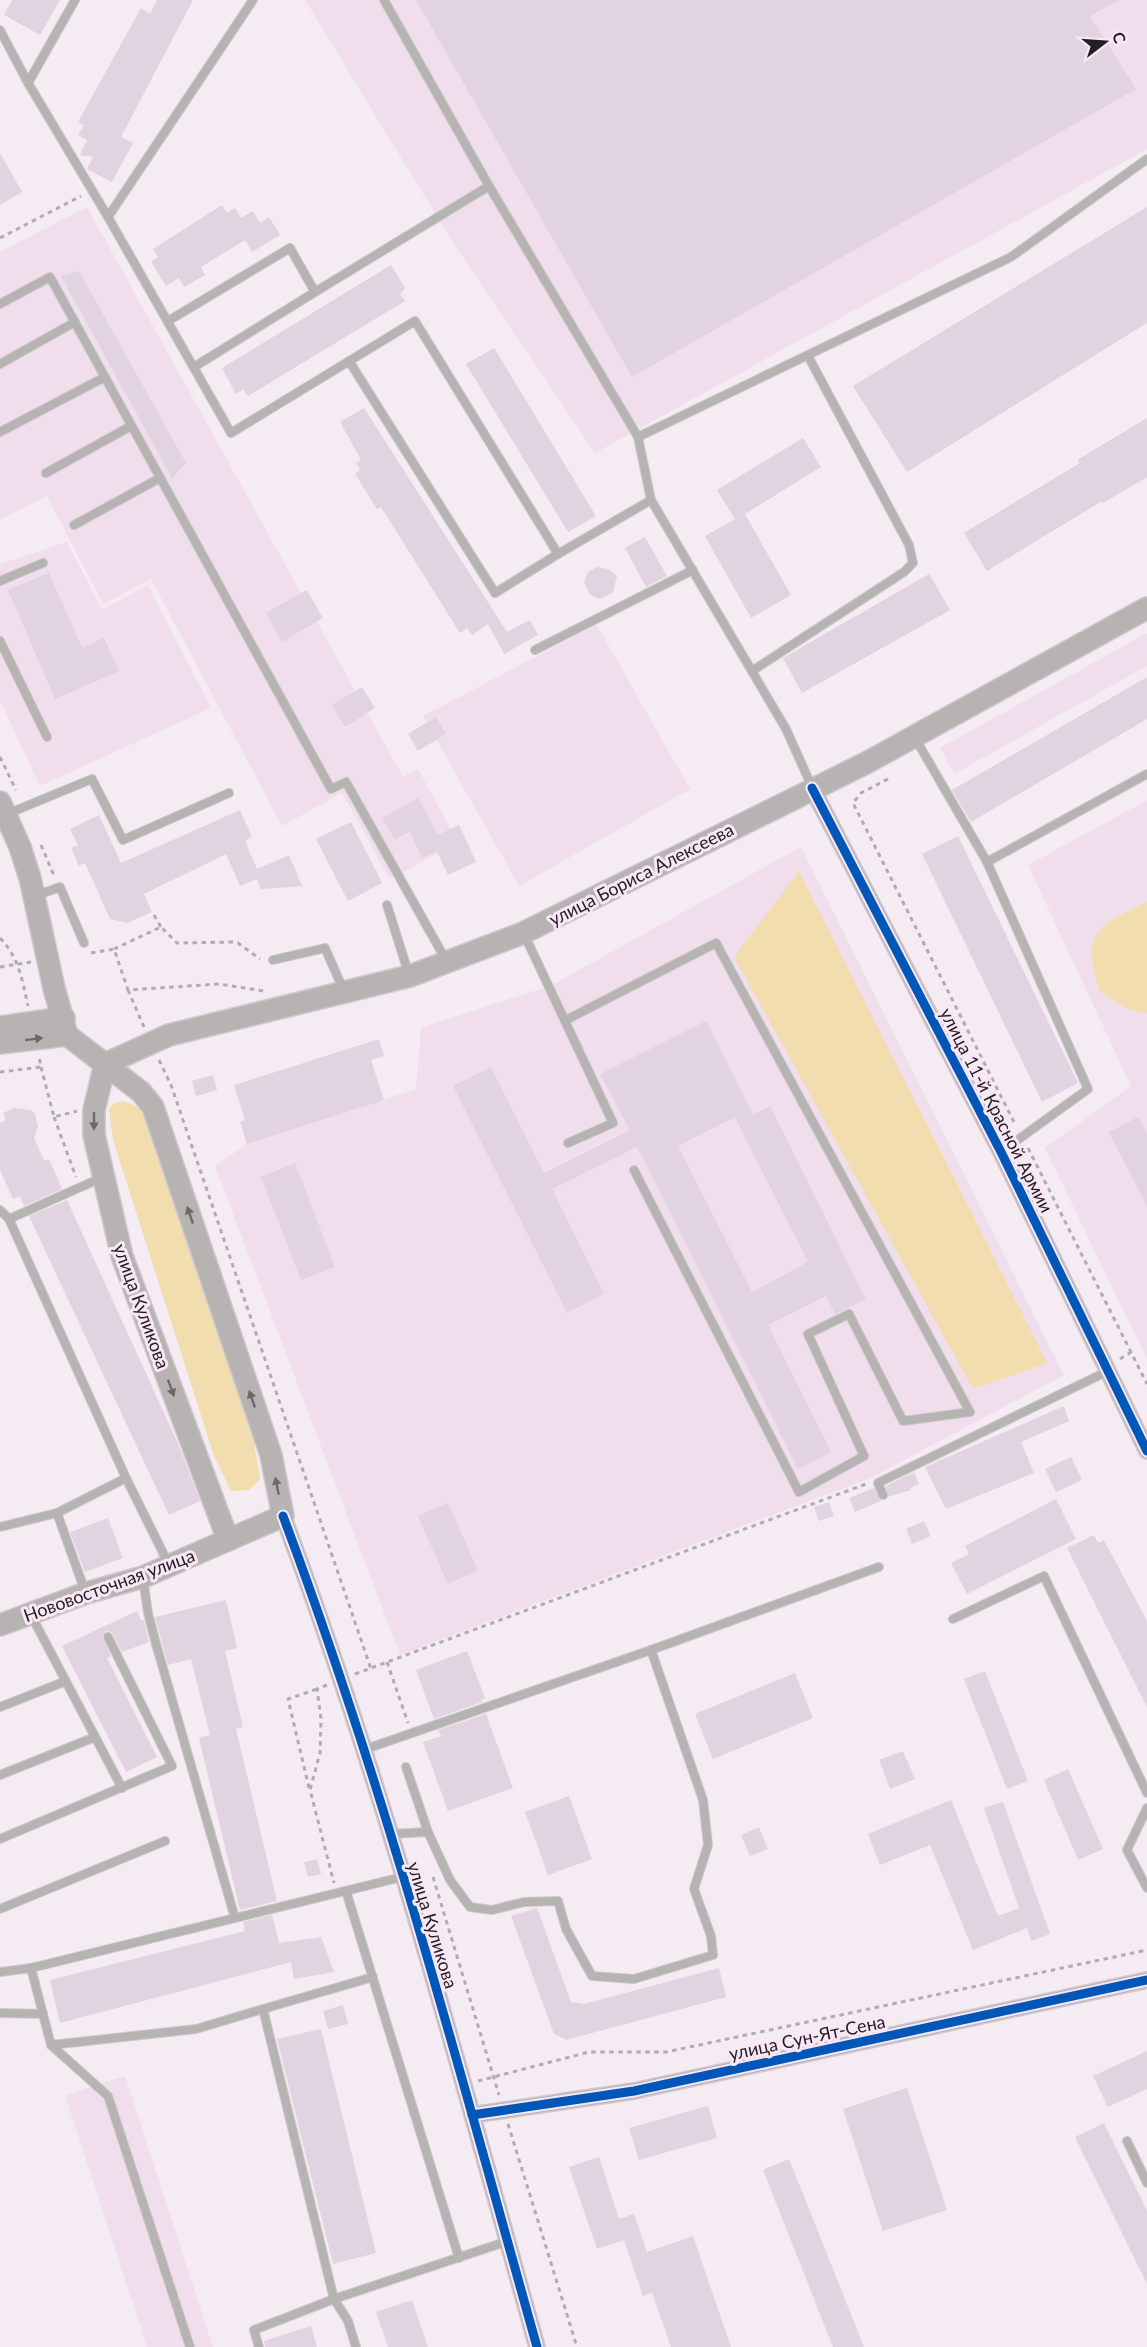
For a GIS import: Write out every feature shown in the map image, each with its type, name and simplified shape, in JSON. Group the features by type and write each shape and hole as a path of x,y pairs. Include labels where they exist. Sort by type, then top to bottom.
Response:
{"main road":[{"name":"улица Бориса Алексеева","path":"105,1064 169,1035 410,976 524,933 915,737 1147,608"},
{"path":"3,808 20,847 66,1026 105,1064 141,1092 153,1107 271,1455 283,1516"},
{"path":"0,1028 66,1026"},
{"path":"0,1044 66,1026"},
{"name":"улица Куликова","path":"105,1064 94,1110 94,1135 122,1256 228,1540"},
{"name":"Нововосточная улица","path":"0,1625 86,1593 143,1576 283,1516"}],"street":[{"name":"улица 11-й Красной Армии","path":"812,788 1001,1152 1109,1368 1147,1451"},
{"name":"улица Куликова","path":"283,1516 323,1621 402,1877 464,2084 537,2347"},
{"name":"улица Сун-Ят-Сена","path":"472,2115 634,2091 1147,1980"}],"lane":[{"path":"28,83 75,0"},
{"path":"108,217 253,0"},
{"path":"384,0 489,186 638,437 651,500 786,729 812,788"},
{"path":"0,30 28,83 108,217 231,433 415,321 558,554"},
{"path":"638,437 1011,257 1147,159"},
{"path":"194,367 489,186"},
{"path":"168,321 290,248 315,292"},
{"path":"0,304 50,277 331,789 346,782 448,963"},
{"path":"0,364 75,322"},
{"path":"752,671 904,572 913,563 909,545 808,356"},
{"path":"349,361 495,593 651,500"},
{"path":"0,432 105,376"},
{"path":"46,473 131,426"},
{"path":"74,525 160,478"},
{"path":"0,580 43,562"},
{"path":"535,650 693,570"},
{"path":"0,641 47,737"},
{"path":"915,737 987,862 1088,1089 1001,1152"},
{"path":"987,862 1147,774"},
{"path":"3,808 92,779 123,840 229,794"},
{"path":"33,897 60,888 84,943"},
{"path":"387,905 410,976"},
{"path":"524,933 613,1123 568,1143"},
{"path":"566,1020 716,943 970,1412 903,1421 849,1314 808,1334 864,1456 799,1492 634,1170"},
{"path":"273,960 325,948 345,993"},
{"path":"9,1219 102,1177"},
{"path":"0,1210 9,1219 126,1478 169,1565"},
{"path":"883,1495 878,1484 1109,1368"},
{"path":"0,1527 57,1513 126,1478"},
{"path":"57,1513 86,1593"},
{"path":"363,1750 879,1568"},
{"path":"143,1576 148,1613 156,1644 235,1918"},
{"path":"953,1619 1044,1576 1147,1793"},
{"path":"30,1614 122,1788"},
{"path":"0,1839 172,1766 108,1637"},
{"path":"406,1767 428,1832 450,1880 470,1907 492,1910 524,1902 558,1901 566,1929 592,1976 633,1979 713,1955 711,1936 694,1889 708,1845 703,1800 651,1650"},
{"path":"0,1707 66,1681"},
{"path":"0,1775 95,1737"},
{"path":"1147,1808 1127,1850 1147,1888"},
{"path":"388,1834 428,1832"},
{"path":"0,1908 165,1841"},
{"path":"0,1972 31,1968 402,1877"},
{"path":"346,1891 459,2258"},
{"path":"31,1968 51,2045 108,2097 190,2347"},
{"path":"51,2045 196,2029 372,1977"},
{"path":"263,2009 334,2299 348,2321 356,2347"},
{"path":"0,2013 43,2014"},
{"path":"1127,2141 1147,2183"},
{"path":"259,2347 254,2330 334,2299 507,2241"}],"path":[{"path":"0,238 92,190"},
{"path":"888,778 861,793 853,803 1147,1384"},
{"path":"154,915 161,927 177,943 238,943 262,961 273,960"},
{"path":"88,953 114,949 161,927"},
{"path":"0,938 13,951 19,964"},
{"path":"114,949 128,990 171,1085 371,1669"},
{"path":"0,967 47,959"},
{"path":"128,990 219,984 272,992"},
{"path":"54,1117 80,1187"},
{"path":"1109,1368 1131,1352"},
{"path":"336,1893 288,1699 854,1489 875,1479"},
{"path":"387,1662 411,1734"},
{"path":"310,1790 320,1754 321,1719 317,1689"},
{"path":"430,1866 577,2347"},
{"path":"464,2084 589,2052 666,2052 1147,1950"}],"shaded area":[{"path":"305,0 1147,0 1147,149 595,453 450,238"},
{"path":"87,207 403,777 418,769 458,842 390,879 342,793 282,826 151,579 103,604 47,496 0,520 0,252"},
{"path":"67,542 102,610 148,585 211,708 40,786 0,700 0,564"},
{"path":"597,625 690,789 519,886 423,716"},
{"path":"1147,633 1147,666 954,774 940,748"},
{"path":"1147,800 1147,1359 1045,1148 1131,1086 1028,865"},
{"path":"801,847 1064,1375 870,1478 400,1655 215,1166 247,1144 416,1089 421,1028 552,985"},
{"path":"799,871 1047,1363 973,1389 734,957"},
{"path":"1147,902 1147,1013 1129,1010 1100,992 1092,956 1093,943 1105,925"},
{"path":"124,1101 138,1107 150,1125 254,1443 260,1479 249,1490 231,1491 214,1456 113,1140 109,1109 115,1103"},
{"path":"125,2076 213,2347 147,2347 65,2095"}],"building":[{"path":"12,0 60,0 40,35 4,15"},
{"path":"157,0 193,0 121,137 133,143 112,182 87,169 93,157 80,155 87,140 78,135 84,126 78,122 141,8 150,14"},
{"path":"416,0 1119,0 1090,16 1136,89 632,377"},
{"path":"0,153 22,192 0,205"},
{"path":"222,205 227,213 235,208 241,218 253,211 260,223 269,217 280,235 252,252 245,240 201,267 205,275 184,287 179,278 166,286 151,262 158,257 153,249"},
{"path":"1147,207 1147,323 907,472 853,386"},
{"path":"391,265 405,288 400,294 405,301 248,396 243,389 236,394 222,368"},
{"path":"79,271 186,463 172,478 61,276"},
{"path":"494,348 596,516 568,532 466,364"},
{"path":"364,408 507,632 530,620 538,635 504,654 488,624 472,635 467,628 460,633 381,507 377,509 355,474 360,470 356,463 361,460 340,422"},
{"path":"1147,418 1147,477 1103,503 1102,501 987,571 964,533 1080,463 1077,460"},
{"path":"803,438 821,467 745,514 791,595 751,618 705,536 735,519 717,490"},
{"path":"645,537 667,576 646,587 625,548"},
{"path":"597,567 608,569 617,576 613,592 600,599 590,595 584,582 588,572"},
{"path":"49,573 82,648 104,638 119,671 55,699 8,590"},
{"path":"929,574 950,610 802,693 783,658"},
{"path":"307,590 323,618 282,642 266,613"},
{"path":"1147,677 1147,719 971,822 952,790"},
{"path":"362,687 375,708 345,727 332,705"},
{"path":"436,717 446,734 418,751 408,734"},
{"path":"418,798 438,835 459,825 476,862 448,875 437,852 422,858 410,831 395,840 382,818"},
{"path":"240,810 252,837 245,841 257,869 289,855 302,886 261,889 257,879 240,886 226,854 144,894 152,912 127,923 110,919 85,863 79,866 71,848 78,845 70,829 99,815 121,863"},
{"path":"351,822 382,883 348,901 316,839"},
{"path":"958,836 1078,1083 1042,1102 922,854"},
{"path":"706,1021 753,1115 770,1106 866,1299 835,1314 826,1296 768,1325 831,1452 798,1469 637,1147 552,1189 604,1294 567,1313 453,1086 491,1067 544,1173 630,1130 600,1074","holes":["735,1117 808,1262 752,1292 678,1146"]},
{"path":"379,1039 384,1056 371,1060 384,1100 247,1144 240,1122 245,1120 234,1085"},
{"path":"213,1075 217,1090 196,1096 192,1081"},
{"path":"14,1108 31,1110 35,1114 38,1127 34,1138 44,1161 49,1159 62,1189 24,1206 20,1196 13,1199 0,1170 0,1123 6,1120 3,1113"},
{"path":"1138,1117 1147,1134 1147,1207 1109,1132"},
{"path":"295,1163 335,1267 301,1280 261,1177"},
{"path":"67,1200 179,1446 200,1501 169,1515 29,1216"},
{"path":"1064,1406 1069,1421 1021,1442 1034,1473 946,1509 925,1467"},
{"path":"1071,1457 1082,1480 1056,1492 1045,1469"},
{"path":"914,1472 919,1484 910,1488 911,1490 888,1497 886,1486"},
{"path":"874,1488 881,1501 855,1512 849,1498"},
{"path":"1056,1499 1076,1539 967,1594 951,1563 969,1554 965,1546"},
{"path":"829,1502 834,1516 819,1521 814,1507"},
{"path":"448,1503 478,1570 448,1584 418,1516"},
{"path":"108,1518 123,1558 85,1572 70,1532"},
{"path":"924,1521 931,1536 912,1544 906,1529"},
{"path":"1094,1535 1098,1543 1104,1540 1147,1621 1147,1707 1067,1548"},
{"path":"226,1600 237,1648 225,1651 243,1727 236,1729 277,1901 240,1910 199,1738 210,1735 191,1659 168,1665 155,1617"},
{"path":"137,1611 141,1620 144,1620 149,1642 122,1652 112,1632 106,1631 102,1636 111,1656 107,1658 157,1757 126,1772 62,1646"},
{"path":"467,1651 485,1698 481,1699 482,1702 434,1719 416,1670"},
{"path":"985,1671 1028,1781 1007,1789 964,1679"},
{"path":"795,1673 813,1718 713,1759 695,1714"},
{"path":"486,1714 513,1788 448,1811 423,1742 441,1736 438,1730"},
{"path":"903,1751 915,1779 890,1789 879,1760"},
{"path":"1068,1769 1103,1849 1078,1860 1044,1780"},
{"path":"569,1796 592,1859 548,1875 525,1812"},
{"path":"951,1800 998,1916 1019,1908 984,1808 1003,1802 1050,1934 1031,1941 1027,1928 973,1950 930,1845 880,1865 868,1834"},
{"path":"759,1827 768,1849 750,1856 741,1835"},
{"path":"317,1859 321,1874 308,1877 304,1862"},
{"path":"537,1908 571,2002 584,2004 719,1968 726,1997 566,2040 554,2034 511,1916"},
{"path":"272,1915 279,1943 321,1937 334,1972 294,1979 291,1962 60,2023 50,1980 245,1931 243,1922"},
{"path":"343,2005 348,2024 328,2029 323,2011"},
{"path":"321,2029 376,2253 333,2264 277,2039"},
{"path":"1147,2051 1147,2089 1108,2107 1093,2076"},
{"path":"907,2088 947,2210 883,2231 843,2109"},
{"path":"708,2106 717,2138 639,2160 629,2128"},
{"path":"1104,2123 1147,2211 1147,2284 1075,2137"},
{"path":"599,2157 619,2219 634,2214 647,2252 693,2236 731,2347 671,2347 652,2293 643,2296 624,2240 597,2249 569,2167"},
{"path":"789,2159 864,2347 833,2347 763,2170"},
{"path":"412,2300 428,2347 388,2347 376,2312"},
{"path":"311,2326 317,2347 265,2347 264,2341"}],"cycle path":[{"path":"812,788 1001,1152 1147,1451"},
{"path":"283,1516 320,1618 388,1825 537,2347"},
{"path":"472,2115 634,2091 1147,1980"}]}
